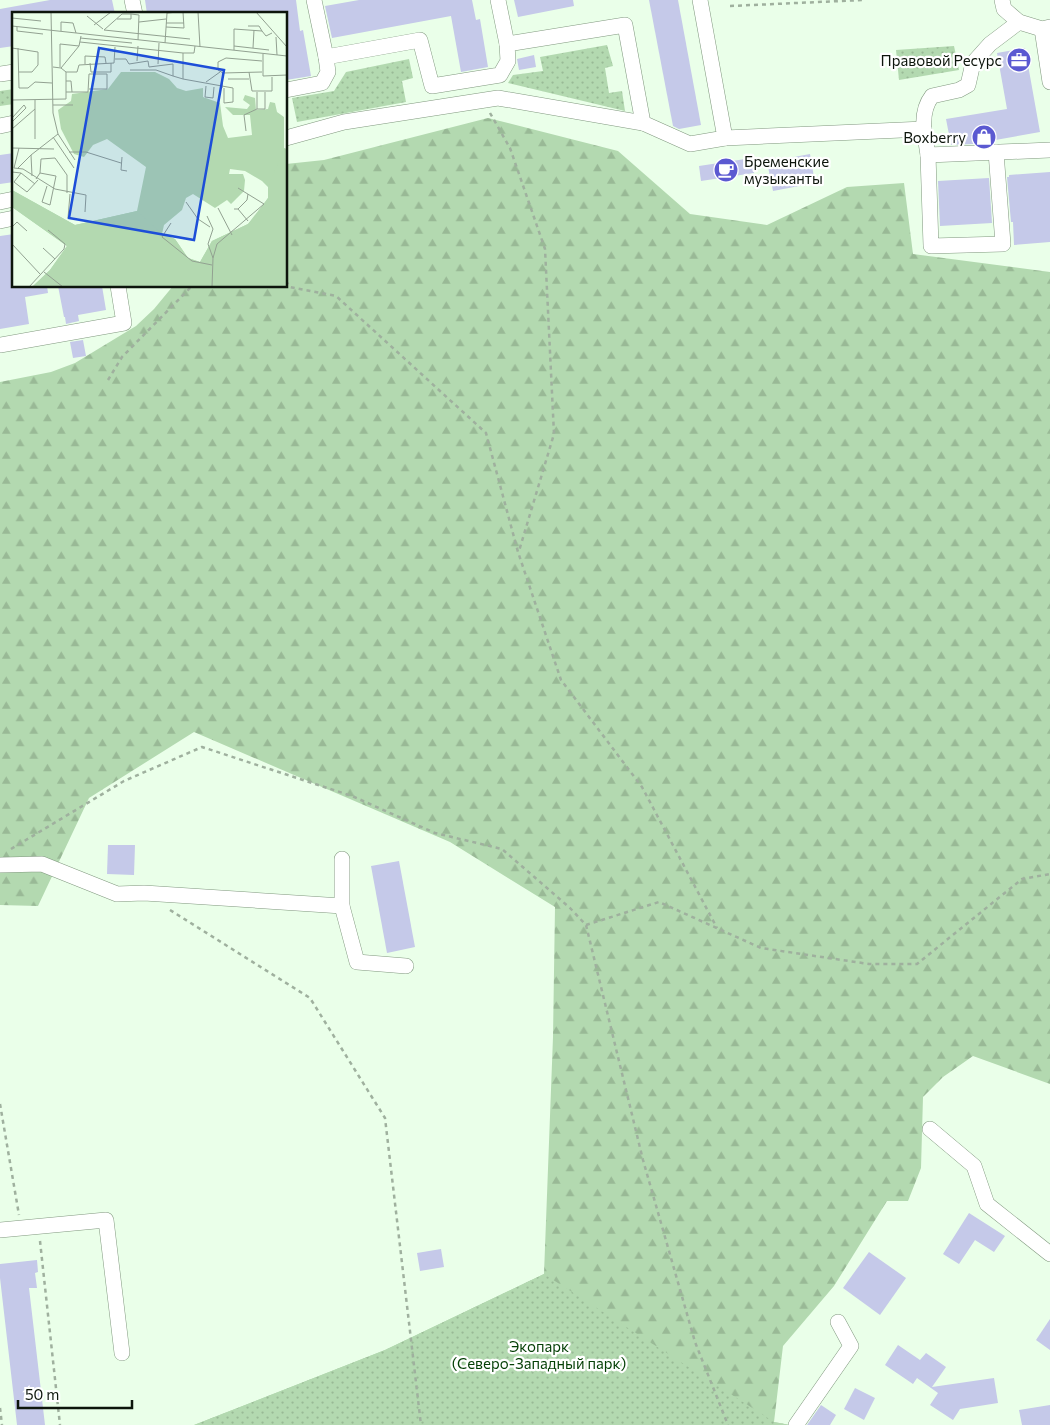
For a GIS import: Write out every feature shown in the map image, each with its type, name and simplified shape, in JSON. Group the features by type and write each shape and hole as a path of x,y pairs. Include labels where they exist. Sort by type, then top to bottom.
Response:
{"lane":[{"path":"288,90 322,83 328,72 314,0"},
{"path":"326,57 420,40 432,86 500,75 508,61 498,0"},
{"path":"700,0 725,138"},
{"path":"1002,0 1004,9 1019,22 1046,28 1050,82"},
{"path":"996,152 1003,244 931,246 928,155 924,129 926,103 932,96 959,90 968,85 973,63 990,44 1019,22"},
{"path":"506,44 625,25 643,123"},
{"path":"288,137 344,122 498,98 643,123 690,144 725,138 924,129"},
{"path":"928,155 1050,150"},
{"path":"0,345 124,322 118,288"},
{"path":"342,859 342,906 358,962 406,966"},
{"path":"0,866 42,864 117,894 144,893 342,906"},
{"path":"930,1129 974,1166 987,1204 1050,1254"},
{"path":"0,1230 106,1220 122,1353"},
{"path":"796,1425 851,1346 838,1322"}],"path":[{"path":"730,6 863,0"},
{"path":"483,101 510,148 545,249 554,434 518,552"},
{"path":"288,284 290,287 336,296 486,433 518,552 561,680 642,787 717,928"},
{"path":"108,380 122,357 190,288"},
{"path":"8,850 124,781 202,747 352,796 436,832 502,849 570,908 586,925 643,1160 695,1342 728,1425"},
{"path":"586,925 659,902 761,948 869,964 917,964 1022,879 1050,874"},
{"path":"169,909 310,998 385,1118 421,1425"},
{"path":"0,1104 22,1228"},
{"path":"39,1227 60,1425"},
{"path":"0,1408 2,1425"}],"green space":[{"path":"607,45 613,66 605,68 609,93 622,91 625,111 508,83 513,75 543,71 540,57"},
{"path":"954,46 959,70 899,80 896,50"},
{"path":"409,59 413,78 402,81 406,102 297,122 292,98 334,91 346,72"},
{"path":"12,89 12,104 0,106 0,91"},
{"path":"488,118 618,151 690,214 767,225 847,187 904,183 913,254 1050,272 1050,1084 973,1056 943,1077 923,1097 921,1168 908,1201 887,1201 834,1286 783,1346 774,1422 790,1425 194,1425 385,1350 544,1274 553,1037 555,907 450,842 194,732 89,798 38,906 0,905 0,382 51,372 75,363 136,326 154,309 171,288 288,288 288,164 324,160"},
{"name":"Экопарк (Северо-Западный парк)","path":"544,1274 774,1422 790,1425 194,1425 385,1350"}],"building":[{"path":"50,0 112,0 115,12 12,12 12,46 0,48 0,9"},
{"path":"145,0 296,0 300,31 303,30 311,76 288,80 288,12 147,12"},
{"path":"359,0 472,0 476,20 480,19 488,67 461,72 451,16 332,38 325,6"},
{"path":"514,0 573,0 574,6 518,17"},
{"path":"649,0 678,0 701,125 679,129 673,126"},
{"path":"1025,48 1040,132 973,144 951,145 946,119 1007,109 997,53"},
{"path":"534,55 536,67 519,70 517,59"},
{"path":"12,153 12,182 0,184 0,155"},
{"path":"810,154 815,183 773,191 767,162"},
{"name":"Бременские музыканты","path":"752,158 754,173 701,181 699,166"},
{"path":"1050,172 1050,242 1014,245 1007,177 1009,175"},
{"path":"989,178 992,223 940,226 938,181"},
{"path":"12,234 12,288 47,288 48,293 25,297 29,324 0,329 0,236"},
{"path":"58,288 102,288 106,310 78,315 79,321 66,324"},
{"path":"83,340 86,356 73,358 70,342"},
{"path":"108,845 135,845 134,875 107,874"},
{"path":"399,861 415,947 387,953 371,866"},
{"path":"969,1213 1005,1236 994,1252 975,1240 959,1264 943,1254"},
{"path":"441,1249 444,1267 420,1271 417,1253"},
{"path":"869,1252 906,1278 880,1315 843,1288"},
{"path":"37,1260 38,1272 35,1273 37,1288 29,1288 45,1425 17,1425 0,1264"},
{"path":"1050,1319 1050,1350 1036,1340"},
{"path":"898,1345 920,1360 926,1353 946,1367 932,1387 994,1378 998,1403 960,1409 953,1420 930,1405 938,1393 917,1378 913,1384 885,1365"},
{"path":"855,1388 875,1398 864,1420 844,1409"},
{"path":"821,1405 836,1415 830,1425 807,1425"},
{"path":"1050,1405 1050,1425 1022,1425 1019,1410"}],"place":[{"name":"Правовой Ресурс","path":"1019,60"},
{"name":"Boxberry","path":"984,137"},
{"name":"Бременские музыканты","path":"726,170"}]}
